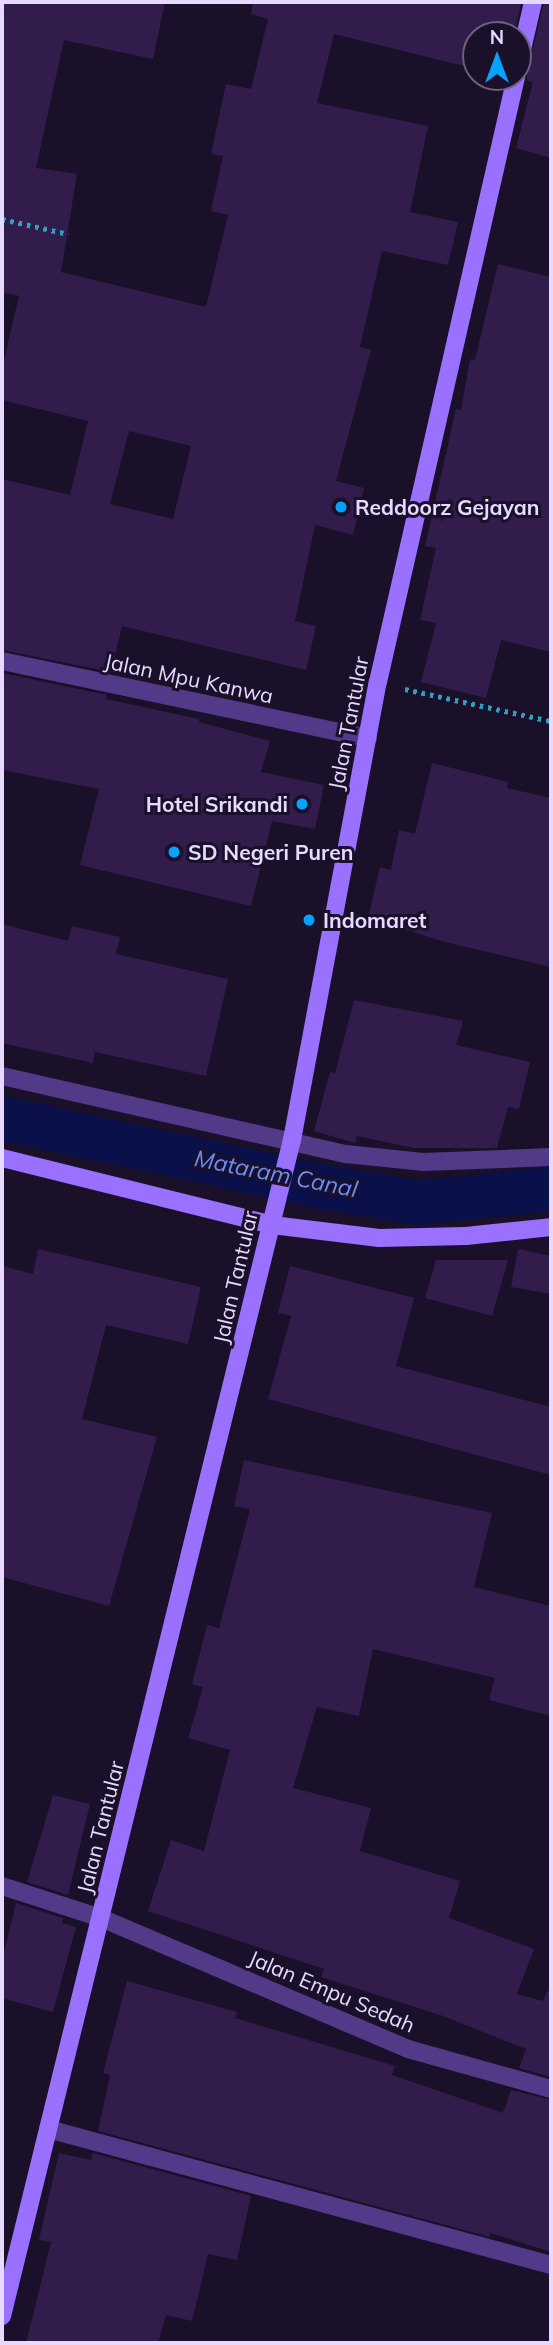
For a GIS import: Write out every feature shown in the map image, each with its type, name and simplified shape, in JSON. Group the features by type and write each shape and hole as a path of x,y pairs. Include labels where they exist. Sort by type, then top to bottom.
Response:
{"street":[{"path":"529,21 533,2"},
{"name":"Jalan Tantular","path":"2,2316 272,1225 285,1158 292,1140 377,682 513,91"},
{"name":"Jalan Mpu Kanwa","path":"2,661 368,738"},
{"path":"2,1076 346,1154 423,1162 551,1157"},
{"path":"2,1158 272,1225 379,1238 466,1236 551,1227"},
{"name":"Jalan Empu Sedah","path":"2,1886 100,1918 408,2049 551,2089"},
{"path":"48,2129 551,2265"}],"path":[{"path":"2,219 68,234"},
{"path":"377,682 551,721"}],"building":[{"path":"2,2 165,2 153,59 64,40 36,168 77,174 61,272 206,307 228,215 211,211 223,156 211,154 226,84 251,89 268,19 251,14 253,2 521,2 517,21 462,21 462,66 334,34 317,103 428,126 410,212 458,222 448,265 382,251 360,347 371,350 336,481 364,488 353,535 315,525 295,621 316,626 306,670 122,626 111,672 2,650 2,479 70,495 88,421 2,400 2,368 19,296 2,292","holes":["129,431 191,446 173,519 110,504"]},
{"path":"544,2 551,2 551,158 516,148 532,91 532,53"},
{"path":"498,264 551,277 551,652 501,640 486,698 421,682 436,623 420,620 436,548 425,546 456,409 461,410 470,359 475,360"},
{"path":"2,673 107,695 106,699 199,719 199,722 270,741 261,772 324,785 315,829 272,821 251,906 80,865 99,789 2,770"},
{"path":"432,763 508,782 507,788 551,798 551,967 445,942 368,918 380,867 391,870 399,830 415,834"},
{"path":"2,924 68,941 72,926 120,937 116,954 228,979 206,1076 95,1052 93,1063 2,1043"},
{"path":"354,1000 463,1021 456,1045 530,1062 519,1109 508,1107 497,1148 414,1148 357,1136 355,1143 314,1131 330,1072 335,1073"},
{"path":"38,1249 201,1287 188,1344 106,1325 82,1419 157,1437 109,1606 2,1577 2,1266 33,1274"},
{"path":"518,1249 551,1256 551,1294 511,1287"},
{"path":"436,1260 508,1260 492,1316 425,1298"},
{"path":"290,1266 414,1298 396,1366 551,1407 551,1475 268,1399 291,1316 278,1313"},
{"path":"244,1460 492,1513 474,1587 551,1606 551,1716 489,1700 495,1678 373,1649 359,1716 317,1707 293,1788 371,1808 360,1851 460,1881 449,1918 534,1949 517,1994 543,2001 547,1991 551,1992 551,2077 519,2068 526,2049 443,2016 321,1977 324,1969 148,1911 171,1840 204,1851 230,1750 188,1738 203,1687 192,1684 207,1625 219,1628 250,1509 234,1506"},
{"path":"53,1795 90,1804 68,1895 27,1882"},
{"path":"16,1903 63,1918 62,1923 76,1927 53,2012 2,1998 2,1959"},
{"path":"127,1981 237,2012 235,2018 395,2066 392,2075 503,2113 511,2090 551,2100 551,2252 490,2233 490,2237 98,2131 110,2075 103,2073"},
{"path":"59,2153 91,2160 93,2153 251,2196 237,2260 208,2254 192,2321 166,2315 158,2343 26,2343 51,2242 39,2240"}],"waterway":[{"name":"Mataram Canal","path":"2,1118 325,1187 418,1203 551,1189"}],"place":[{"name":"Reddoorz Gejayan","path":"341,507"},
{"name":"Hotel Srikandi","path":"302,804"},
{"name":"SD Negeri Puren","path":"174,852"},
{"name":"Indomaret","path":"309,920"}]}
